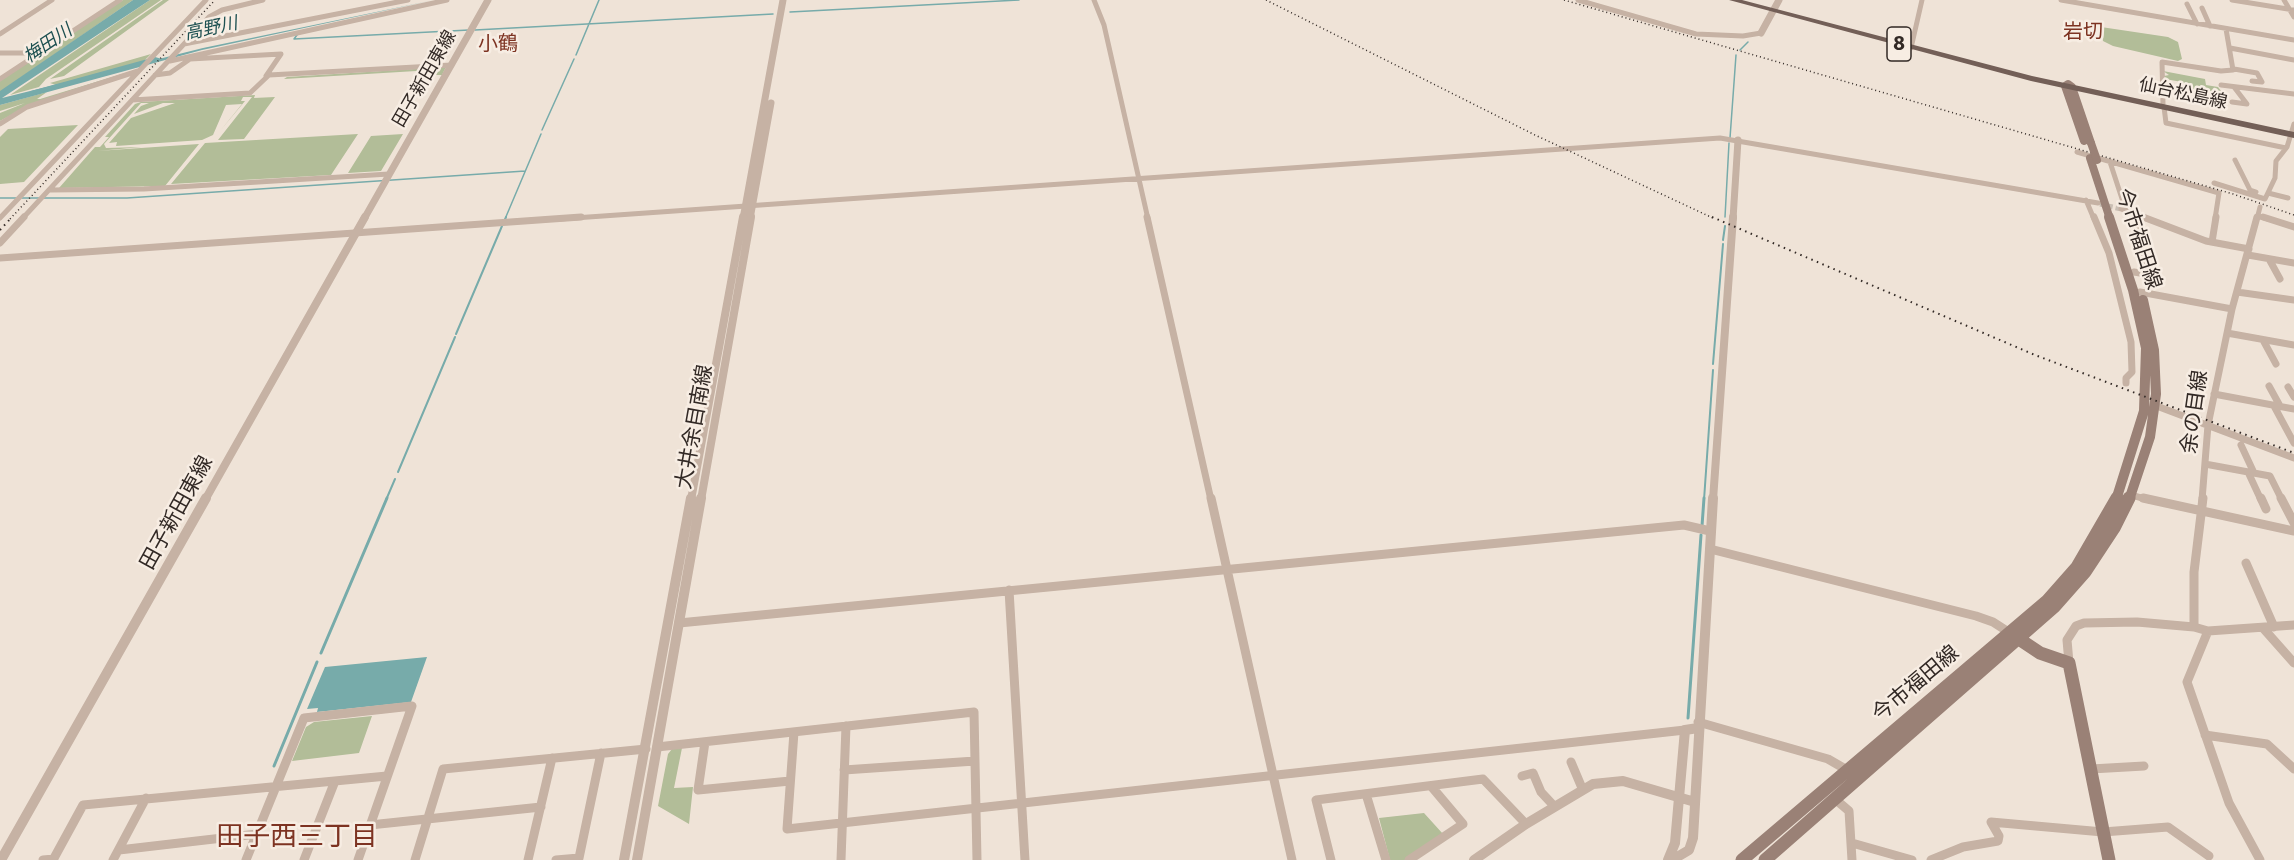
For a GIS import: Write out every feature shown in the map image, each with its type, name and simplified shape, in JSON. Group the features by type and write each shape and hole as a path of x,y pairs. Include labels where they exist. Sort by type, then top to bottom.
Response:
{"main road":[{"name":"8","path":"1733,0 1776,10"},
{"name":"8","path":"1742,0 2068,86"},
{"name":"仙台松島線","path":"2068,86 2293,131"},
{"name":"今市福田線","path":"1742,860 1847,770 2014,636 2055,606 2085,572 2114,528 2131,495 2150,437 2154,405 2154,350 2151,324 2068,86"},
{"name":"今市福田線","path":"1765,860 2014,636 2069,576 2103,526 2120,493 2144,411 2147,383 2142,322 2093,159"},
{"path":"2014,636 2040,653 2069,663 2109,860"}],"street":[{"path":"0,34 52,0"},
{"path":"0,79 120,0"},
{"path":"0,218 3,211 19,198 206,0"},
{"path":"0,243 212,14 263,0"},
{"path":"183,45 408,0"},
{"path":"170,60 447,0"},
{"name":"田子新田東線","path":"1,860 488,0"},
{"path":"624,860 749,206 783,0"},
{"name":"大井余目南線","path":"637,860 749,206 789,0"},
{"path":"1094,0 1104,25 1292,860"},
{"path":"1578,0 1696,34 1743,36 1761,33 1776,10 1779,0"},
{"path":"1912,46 1922,0"},
{"path":"2061,0 2294,40"},
{"path":"2232,0 2292,10"},
{"path":"2284,0 2292,10 2294,17"},
{"path":"2187,4 2197,24"},
{"path":"2202,8 2210,26"},
{"path":"2226,29 2234,69"},
{"path":"2230,48 2294,60"},
{"path":"0,53 39,53"},
{"path":"132,100 248,93 266,76 281,54 190,59 170,73 155,75"},
{"path":"2252,81 2262,82 2257,73 2234,69 2221,71 2162,62 2166,123 2294,151"},
{"path":"266,76 452,65"},
{"path":"0,124 27,107 141,68"},
{"path":"2241,70 2242,75 2263,89"},
{"path":"2222,85 2294,94"},
{"path":"2232,102 2247,104 2234,87"},
{"path":"2214,183 2265,199 2275,178 2276,161 2287,148 2293,131"},
{"path":"0,258 1720,138 2098,203"},
{"path":"1670,860 1689,849 1693,838 1710,531 1738,140"},
{"path":"2077,152 2219,193 2212,242"},
{"path":"2235,160 2250,190 2287,198"},
{"path":"2110,162 2124,210 2250,254 2291,262 2294,271"},
{"path":"46,194 386,178"},
{"path":"2086,200 2109,253 2123,304 2131,342 2132,372 2126,378 2126,383"},
{"name":"余の目線","path":"2260,207 2241,292 2232,309 2231,334 2218,395 2208,425 2202,513 2194,572 2200,629 2187,676 2229,803 2260,860"},
{"path":"2134,272 2146,274 2137,248 2140,242 2132,217 2137,214"},
{"path":"2258,216 2294,227"},
{"path":"2269,259 2280,279"},
{"path":"2140,292 2232,309"},
{"path":"2241,292 2294,300"},
{"path":"2231,334 2294,345"},
{"path":"2263,340 2276,364"},
{"path":"2269,386 2294,443"},
{"path":"2288,387 2294,397"},
{"path":"2218,395 2294,409"},
{"path":"2154,405 2294,458"},
{"path":"2241,445 2266,509"},
{"path":"2205,464 2270,476 2294,523"},
{"path":"2131,495 2202,513 2294,531"},
{"path":"679,623 1684,525 1710,531"},
{"path":"1710,549 1976,616 1993,622 2014,636"},
{"path":"2246,563 2274,627"},
{"path":"1009,590 1025,860"},
{"path":"2069,663 2067,640 2076,626 2084,623 2137,622 2200,629 2294,625"},
{"path":"2263,628 2294,663"},
{"path":"246,860 304,718 412,706 358,860"},
{"path":"657,747 974,712 977,860"},
{"path":"794,732 787,829 1685,730 1698,725 1828,759 1847,770"},
{"path":"841,860 846,726"},
{"path":"1670,860 1675,843 1685,730"},
{"path":"2205,735 2267,744 2294,769"},
{"path":"705,742 698,790 790,781"},
{"path":"415,860 443,769 646,748"},
{"path":"556,860 579,858 602,753"},
{"path":"528,860 552,758"},
{"path":"844,770 975,760"},
{"path":"1571,762 1582,788"},
{"path":"2091,769 2144,766"},
{"path":"1522,776 1533,773 1541,792 1554,806"},
{"path":"50,860 83,804 387,776"},
{"path":"1331,860 1316,800 1483,779 1526,824"},
{"path":"304,860 335,781"},
{"path":"1474,860 1582,788 1607,781 1623,781 1695,802"},
{"path":"1409,860 1463,824 1431,786"},
{"path":"1366,794 1386,860"},
{"path":"113,860 146,798"},
{"path":"1835,799 1849,811 1852,860"},
{"path":"370,825 541,807"},
{"path":"1931,860 1963,847 1998,841 1999,836 1992,822 2103,832 2168,827 2209,856"},
{"path":"119,850 257,834"},
{"path":"1852,843 1912,860"}],"green space":[{"path":"123,0 133,0 0,92 0,81"},
{"path":"150,0 161,0 46,79 39,87 10,95"},
{"path":"163,0 169,0 64,76 50,79"},
{"path":"2101,27 2168,37 2178,42 2182,59 2178,61 2113,46 2103,41"},
{"path":"151,54 143,62 56,85 50,83"},
{"path":"446,67 442,75 431,75 433,70 284,79 287,77"},
{"path":"135,70 29,105 0,121 0,113 25,103 0,111 0,105 47,92 37,99 40,99"},
{"path":"2163,71 2205,79 2206,85 2218,87 2224,95 2183,87 2182,82 2165,79 2164,76 2169,75"},
{"path":"255,95 254,98 275,97 244,139 218,140 252,97 243,97 241,101 245,101 220,131 242,104 226,105 213,135 202,140 116,146 117,142 109,143 131,118 175,103 163,103 134,114 141,106 149,103 141,103 104,144 106,148 142,147 97,151 199,144 165,186 59,188 95,147 100,147 109,137 105,137 135,104 141,102"},
{"path":"78,125 24,182 0,184 0,137 8,129"},
{"path":"358,134 331,175 171,184 205,143"},
{"path":"403,134 381,171 348,173 371,136"},
{"path":"372,716 359,753 292,761 306,727 314,722"},
{"path":"682,748 674,788 693,787 689,824 658,806 668,754 672,749"},
{"path":"1424,813 1443,834 1405,860 1390,860 1379,818"}],"water":[{"path":"133,0 150,0 2,98 203,48 434,0 202,50 0,105 0,91"},
{"path":"427,657 411,702 317,712 318,708 307,709 325,667"}],"waterway":[{"path":"589,24 599,0"},
{"path":"790,12 1019,0"},
{"path":"589,24 773,14"},
{"path":"475,30 589,24"},
{"path":"576,55 589,24"},
{"path":"297,35 294,39 469,30"},
{"path":"1740,50 1748,42"},
{"path":"1730,138 1736,55"},
{"name":"高野川","path":"35,91 158,59"},
{"path":"542,130 574,59"},
{"path":"505,219 541,134"},
{"path":"1725,217 1729,143"},
{"path":"22,198 127,198 525,171"},
{"path":"0,198 16,198"},
{"path":"456,334 502,226"},
{"path":"1723,240 1725,226"},
{"path":"1713,364 1723,244"},
{"path":"398,472 455,337"},
{"path":"1704,500 1713,370"},
{"path":"386,500 395,479"},
{"path":"321,653 387,498"},
{"path":"1702,526 1704,498"},
{"path":"1688,718 1701,535"},
{"path":"274,766 317,662"}],"tunnel":[{"path":"2100,204 2121,209"}],"railway":[{"path":"10,219 215,0"},
{"path":"1266,0 1535,135 1715,219"},
{"path":"1564,0 2233,194 2294,215"},
{"path":"0,230 12,217"},
{"path":"1712,217 2035,355 2294,453"}],"district":[{"name":"岩切","path":"2083,32"},
{"name":"小鶴","path":"498,44"},
{"name":"田子西三丁目","path":"297,837"}],"water label":[{"name":"梅田川","path":"48,44"}]}
